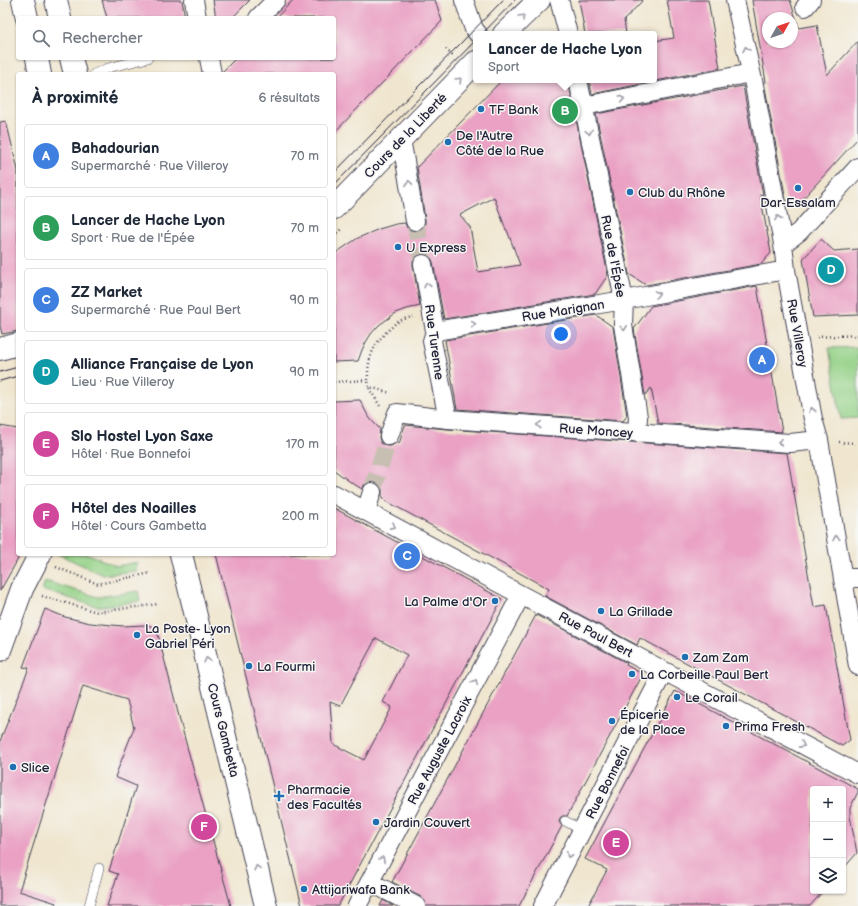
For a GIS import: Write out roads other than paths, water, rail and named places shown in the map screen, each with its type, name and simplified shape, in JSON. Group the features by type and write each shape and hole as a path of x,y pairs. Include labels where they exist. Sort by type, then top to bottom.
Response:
{"main road":[{"path":"23,0 27,16"},
{"path":"56,0 60,16"},
{"path":"507,31 539,0"},
{"path":"37,60 40,72"},
{"path":"72,60 74,72"},
{"name":"Cours de la Liberté","path":"336,206 473,65"},
{"path":"0,349 16,345"},
{"path":"0,650 22,588 39,556"},
{"name":"Cours Gambetta","path":"181,556 266,906"}],"street":[{"path":"194,0 197,16"},
{"path":"260,16 276,0"},
{"path":"464,0 476,31"},
{"path":"559,0 567,31"},
{"name":"Rue Villeroy","path":"735,0 751,72 814,419 850,577 858,666"},
{"path":"209,60 212,72"},
{"path":"584,106 751,72"},
{"name":"Rue de l'Épée","path":"579,83 624,300 623,325 638,417 637,433"},
{"path":"401,139 415,221"},
{"path":"783,244 799,232 858,167"},
{"name":"Rue Turenne","path":"423,264 435,331 432,341 448,419"},
{"name":"Rue Marignan","path":"435,331 624,300 786,270"},
{"name":"Rue Moncey","path":"389,436 397,413 448,419 790,443 819,440"},
{"path":"366,511 372,492"},
{"name":"Rue Paul Bert","path":"336,495 858,774"},
{"name":"Rue Auguste Lacroix","path":"357,906 521,595"},
{"name":"Rue Bonnefoi","path":"543,906 664,671"},
{"path":"370,882 416,906"}],"lane":[{"path":"99,72 108,68 140,60"},
{"name":"Rue Bonnefoi","path":"565,821 582,830"},
{"path":"89,906 99,868"}],"tunnel":[{"path":"415,221 423,264"},
{"path":"372,492 389,436"}],"tram line":[{"path":"336,171 503,0"},
{"path":"485,31 515,0"},
{"path":"336,183 473,43"},
{"path":"0,372 16,368"},
{"path":"0,381 16,377"}],"place":[{"name":"TF Bank","path":"481,109"},
{"name":"Lancer de Hache Lyon","path":"565,111"},
{"name":"De l'Autre Côté de la Rue","path":"448,142"},
{"name":"Dar-Essalam","path":"798,188"},
{"name":"Club du Rhône","path":"630,192"},
{"name":"U Express","path":"398,247"},
{"name":"Alliance Française de Lyon","path":"831,270"},
{"name":"Bahadourian","path":"762,360"},
{"name":"ZZ Market","path":"407,556"},
{"name":"La Palme d'Or","path":"495,601"},
{"name":"La Grillade","path":"601,611"},
{"name":"La Poste- Lyon Gabriel Péri","path":"137,635"},
{"name":"Zam Zam","path":"685,657"},
{"name":"La Fourmi","path":"249,666"},
{"name":"La Corbeille Paul Bert","path":"632,674"},
{"name":"Le Corail","path":"677,697"},
{"name":"Épicerie de la Place","path":"612,721"},
{"name":"Prima Fresh","path":"726,726"},
{"name":"Slice","path":"13,767"},
{"name":"Pharmacie des Facultés","path":"279,796"},
{"name":"Jardin Couvert","path":"376,822"},
{"name":"Hôtel des Noailles","path":"204,827"},
{"name":"Slo Hostel Lyon Saxe","path":"616,843"},
{"name":"Attijariwafa Bank","path":"304,889"}]}
